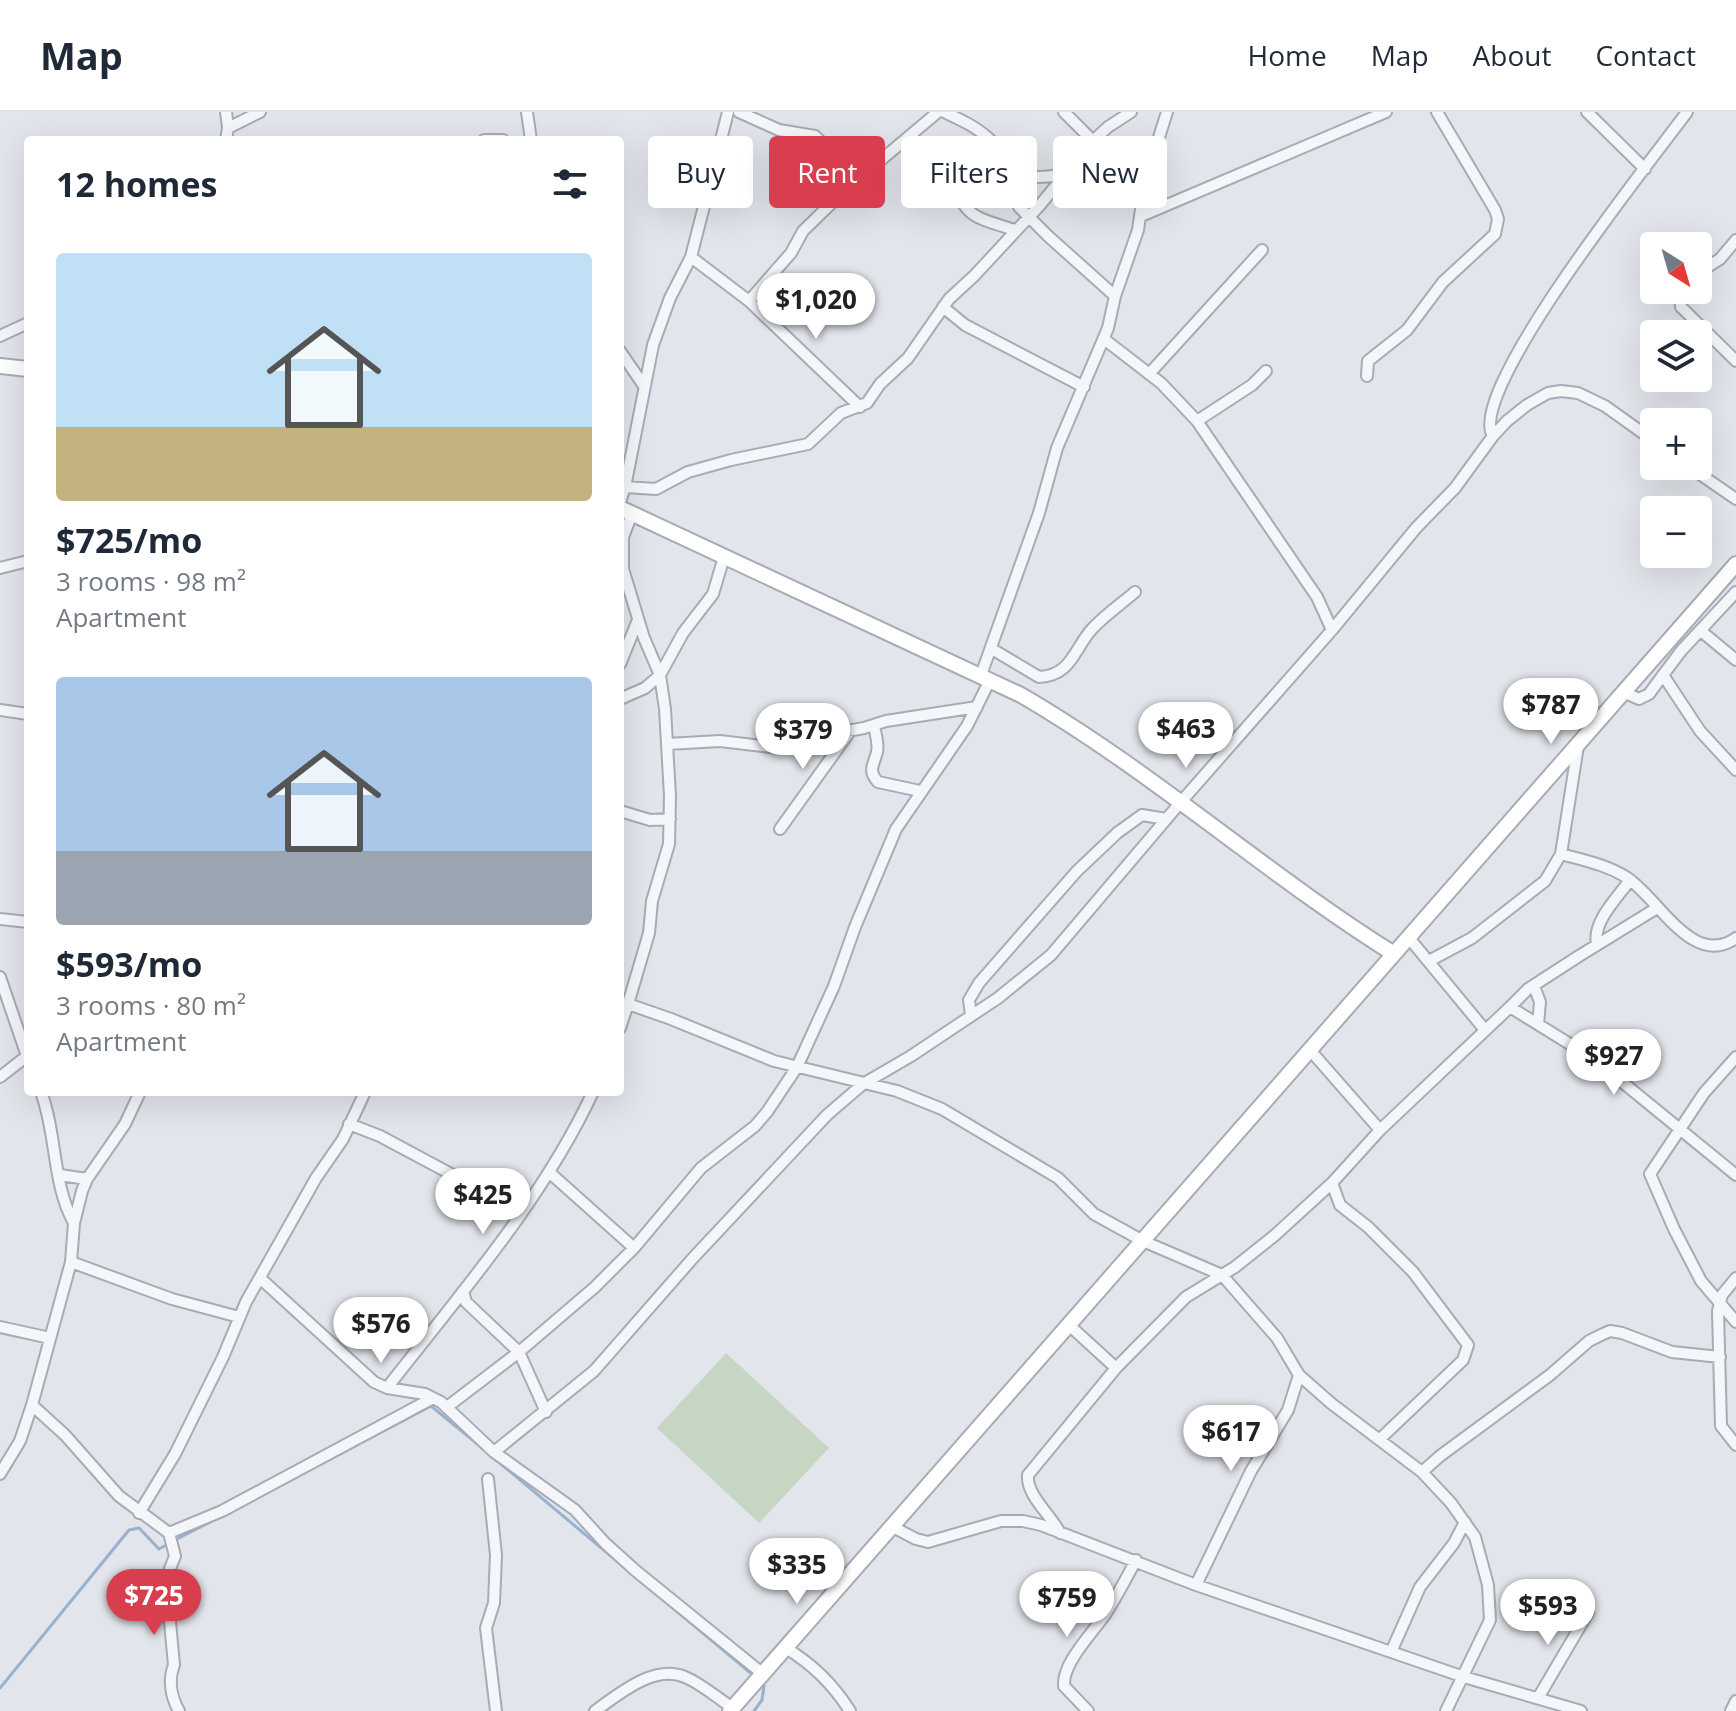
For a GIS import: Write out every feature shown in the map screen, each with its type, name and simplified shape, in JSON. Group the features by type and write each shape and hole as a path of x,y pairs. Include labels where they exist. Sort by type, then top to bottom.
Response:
{"main road":[{"path":"0,366 24,369"},
{"path":"626,511 1021,695 1077,729 1394,954"},
{"path":"732,1709 1736,564"}],"street":[{"path":"226,112 227,136"},
{"path":"228,128 260,112"},
{"path":"527,112 530,136"},
{"path":"624,490 653,345 670,298 691,257 728,112"},
{"path":"739,112 779,130 815,136"},
{"path":"911,136 938,112"},
{"path":"944,112 985,136"},
{"path":"1064,112 1088,136"},
{"path":"1098,136 1131,112"},
{"path":"1160,136 1167,112"},
{"path":"1141,216 1372,115 1386,112"},
{"path":"1367,376 1368,361 1407,330 1443,282 1484,246 1498,228 1495,210 1437,112"},
{"path":"1587,112 1645,169"},
{"path":"1493,436 1488,428 1489,417 1512,361 1599,227 1687,112"},
{"path":"885,157 901,144"},
{"path":"625,487 656,489 688,472 808,444 841,413 870,400 880,384 908,358 943,307 1053,188"},
{"path":"749,301 791,253 803,231 828,208"},
{"path":"966,208 980,219 1015,230"},
{"path":"1020,208 1115,296"},
{"path":"447,1407 519,1352 595,1287 634,1248 701,1168 755,1126 797,1067 834,986 896,829 977,707 992,649 1039,513 1057,448 1104,339 1142,208"},
{"path":"1712,264 1736,240"},
{"path":"1149,374 1262,250"},
{"path":"691,257 749,301 860,407"},
{"path":"1681,304 1736,361"},
{"path":"943,307 965,325 1084,387"},
{"path":"0,336 24,325"},
{"path":"1104,339 1149,374 1197,421 1317,597 1332,630"},
{"path":"624,357 644,386"},
{"path":"1197,421 1252,385 1266,371"},
{"path":"494,1452 594,1371 719,1229 827,1115 863,1084 998,998 1051,955 1332,630 1416,528 1455,488 1493,436 1527,405 1548,393 1561,391 1586,395 1640,432"},
{"path":"1708,480 1736,499"},
{"path":"624,697 645,688 660,675 683,633 713,594 724,557"},
{"path":"0,568 24,562"},
{"path":"624,572 638,620 660,675 665,709 670,819 669,844 652,901 649,933 624,1016"},
{"path":"992,649 1039,677 1060,672 1071,663 1092,629 1135,592"},
{"path":"1623,692 1639,699 1644,697 1736,592"},
{"path":"624,654 638,620"},
{"path":"1701,631 1736,660"},
{"path":"1663,675 1700,731 1736,770"},
{"path":"667,744 720,741 778,748 799,747 825,735 886,721 977,707"},
{"path":"0,710 24,713"},
{"path":"874,725 878,747 871,770 874,778 878,782 920,791"},
{"path":"780,829 838,753 851,730"},
{"path":"1429,961 1472,938 1545,881 1561,854 1578,744"},
{"path":"624,812 650,820 670,819"},
{"path":"971,1015 969,1000 979,983 1077,871 1133,820 1148,815 1166,819"},
{"path":"1561,854 1613,870 1630,880 1693,940 1712,947 1723,946 1736,938"},
{"path":"1597,944 1595,934 1603,918 1630,880"},
{"path":"1060,1533 1032,1491 1028,1475 1116,1368 1186,1297 1222,1275 1274,1236 1332,1183 1380,1130 1534,986 1657,908"},
{"path":"0,919 24,922"},
{"path":"1409,938 1485,1030"},
{"path":"0,977 24,1049"},
{"path":"1534,986 1540,1002 1538,1024"},
{"path":"628,1004 751,1053 897,1091 942,1109 1058,1178 1090,1212 1143,1241 1222,1275 1277,1338 1299,1375 1422,1472 1465,1522 1480,1551 1491,1603 1490,1620 1446,1711"},
{"path":"1510,1007 1594,1059 1736,1175"},
{"path":"1310,1050 1380,1130"},
{"path":"0,1077 24,1060"},
{"path":"1734,1063 1695,1105 1650,1174 1701,1281 1736,1322"},
{"path":"42,1096 67,1210 74,1223"},
{"path":"0,1474 20,1441 32,1405 71,1262 74,1223 87,1179 125,1124 138,1096"},
{"path":"139,1513 175,1454 223,1357 239,1317 316,1178 343,1139 363,1096"},
{"path":"387,1388 522,1212 577,1127 591,1096"},
{"path":"349,1124 380,1136 522,1212"},
{"path":"549,1172 634,1248"},
{"path":"60,1175 87,1179"},
{"path":"1332,1183 1340,1205 1368,1227 1413,1272 1468,1345 1463,1360 1380,1439"},
{"path":"71,1262 172,1299 239,1317"},
{"path":"260,1278 374,1382 387,1388 417,1392 447,1407 494,1452 575,1510 636,1571 763,1674"},
{"path":"1736,1278 1719,1303 1721,1426 1736,1445"},
{"path":"463,1291 466,1302 519,1352 546,1412"},
{"path":"1069,1325 1116,1368"},
{"path":"0,1327 50,1338"},
{"path":"1422,1472 1550,1375 1589,1341 1610,1331 1672,1352 1720,1357"},
{"path":"1196,1585 1251,1471 1288,1410 1299,1375"},
{"path":"169,1533 222,1511 433,1398"},
{"path":"32,1405 65,1435 119,1496 169,1533 175,1556 166,1579 174,1665 170,1675 171,1689 179,1711"},
{"path":"488,1479 496,1555 494,1603 486,1628 496,1711"},
{"path":"891,1526 923,1542 1012,1521 1041,1525 1196,1585 1464,1677 1581,1711"},
{"path":"1391,1652 1420,1587 1454,1543 1465,1522"},
{"path":"1088,1711 1064,1686 1063,1678 1107,1612 1136,1560"},
{"path":"1538,1698 1588,1613"},
{"path":"786,1648 820,1671 850,1711"},
{"path":"595,1711 651,1676 673,1673 695,1682 732,1709"},
{"path":"1731,1711 1736,1701"}],"green space":[{"path":"726,1353 829,1448 759,1523 657,1428"}],"waterway":[{"path":"317,1466 431,1406 486,1451"},
{"path":"495,1459 753,1675"},
{"path":"175,1540 218,1518"},
{"path":"0,1688 129,1530 139,1528 159,1549 168,1544"},
{"path":"754,1711 762,1700 764,1686 761,1683"}]}
